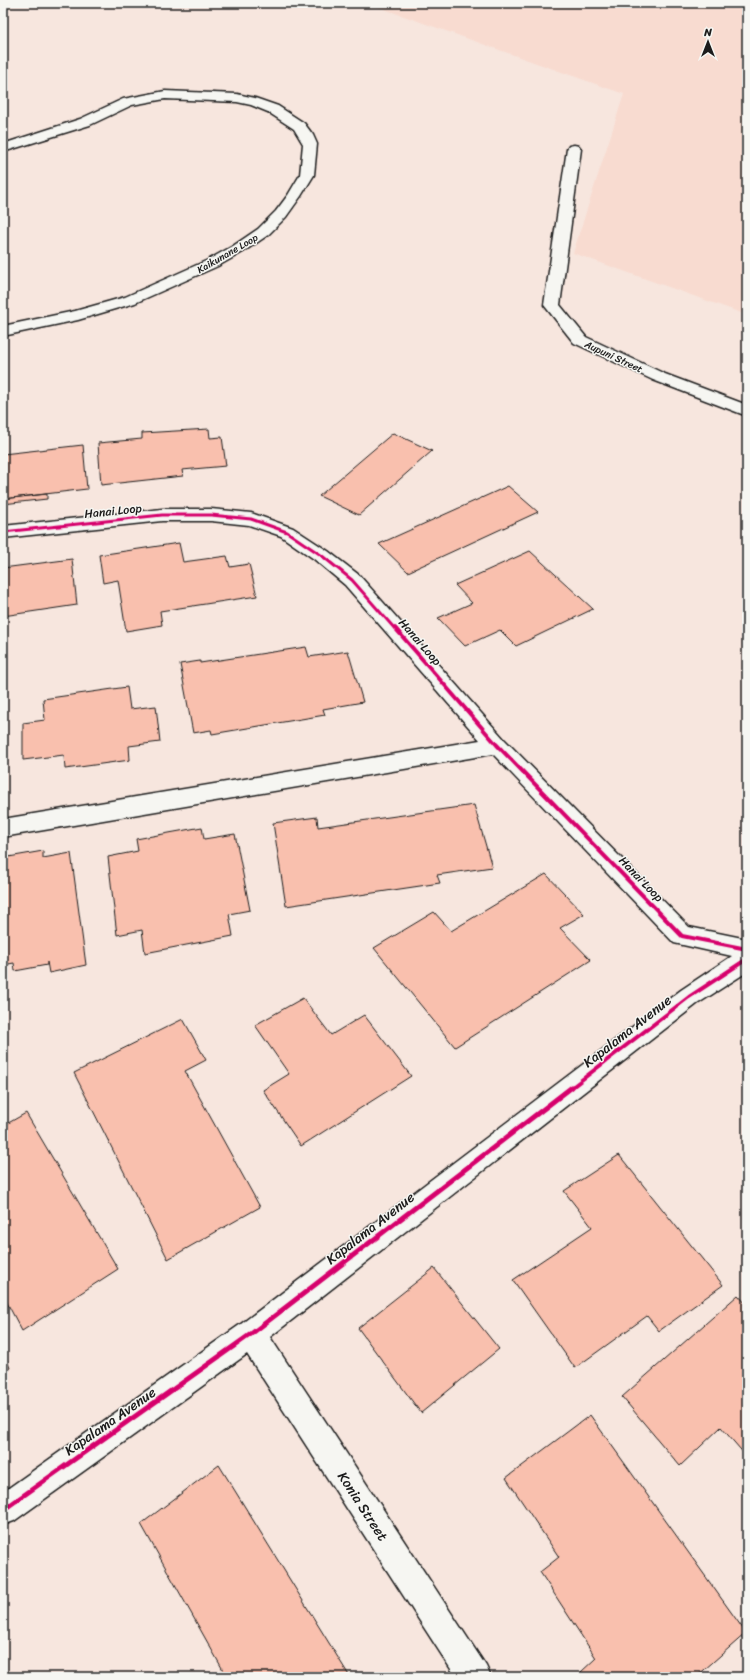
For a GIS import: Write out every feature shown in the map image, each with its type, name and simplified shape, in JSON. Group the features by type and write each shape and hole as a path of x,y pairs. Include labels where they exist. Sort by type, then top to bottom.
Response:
{"street":[{"name":"Kaikunane Loop","path":"3,148 85,122 128,102 165,95 237,98 255,102 273,109 299,126 306,135 310,144 307,174 294,196 281,214 263,232 238,249 207,266 130,300 78,315 3,331"},
{"name":"Aupuni Street","path":"574,149 552,305 580,340 659,377 747,411"},
{"name":"Hanai Loop","path":"3,532 162,515 211,515 251,519 287,532 321,555 352,580 497,744 682,936 747,949"},
{"path":"3,828 497,744"},
{"name":"Kapalama Avenue","path":"3,1510 251,1334 689,997 747,959"},
{"name":"Konia Street","path":"251,1334 475,1677"}],"shaded area":[{"path":"367,3 747,3 747,315 573,253 624,94"}],"building":[{"path":"209,429 210,438 222,437 226,466 182,470 183,476 101,485 98,443 142,439 142,433"},
{"path":"393,433 432,451 359,515 319,496"},
{"path":"83,445 87,489 3,499 3,454"},
{"path":"508,486 538,512 408,572 379,544"},
{"path":"47,494 47,499 3,504 3,499"},
{"path":"179,543 183,562 227,556 230,567 249,564 257,596 160,611 162,625 126,631 118,580 103,583 99,555"},
{"path":"530,551 593,609 516,646 500,630 465,646 438,618 472,603 455,585"},
{"path":"72,559 77,605 3,616 3,568"},
{"path":"306,647 309,657 348,651 363,702 323,709 325,715 212,734 211,730 193,733 180,664 200,661 200,663"},
{"path":"127,687 130,709 156,706 160,742 129,746 130,760 65,769 64,755 23,760 23,723 45,720 43,699"},
{"path":"474,805 492,867 437,875 440,883 286,906 273,823 317,817 318,827"},
{"path":"202,827 204,839 235,834 250,910 229,914 233,936 145,953 142,930 117,935 108,857 138,851 136,839"},
{"path":"43,851 43,858 71,853 86,965 49,973 47,962 47,965 15,971 14,963 3,965 3,858"},
{"path":"546,874 584,914 560,928 591,960 455,1047 374,948 434,912 451,931"},
{"path":"303,998 331,1035 364,1015 411,1076 301,1146 263,1090 289,1074 255,1025"},
{"path":"183,1019 206,1060 185,1071 260,1207 168,1259 74,1073"},
{"path":"26,1113 118,1269 22,1331 3,1295 3,1126"},
{"path":"619,1155 723,1285 659,1331 647,1316 575,1368 513,1280 592,1227 564,1191"},
{"path":"434,1268 499,1349 421,1413 358,1328"},
{"path":"738,1295 747,1305 747,1457 721,1427 680,1466 622,1397"},
{"path":"3,1351 10,1368 3,1372"},
{"path":"590,1415 746,1633 696,1677 584,1677 581,1672 596,1658 540,1572 559,1557 506,1478"},
{"path":"219,1465 350,1677 227,1677 141,1524"}],"cycle path":[{"path":"3,532 162,515 211,515 251,519 287,532 321,555 352,580 497,745 682,936 747,949"},
{"path":"3,1510 251,1334 689,997 747,959"}]}
